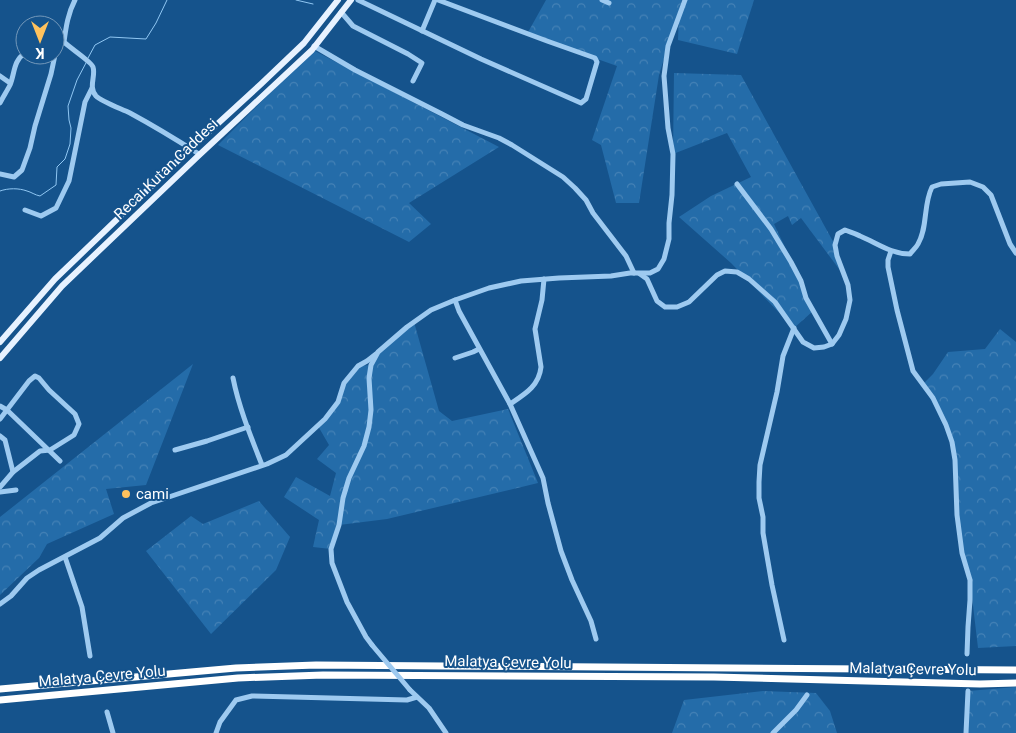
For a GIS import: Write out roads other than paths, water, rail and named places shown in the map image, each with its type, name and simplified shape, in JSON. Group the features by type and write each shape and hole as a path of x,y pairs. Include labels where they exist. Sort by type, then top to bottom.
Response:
{"highway":[{"name":"Malatya Çevre Yolu","path":"0,689 236,668 316,665 1016,670"},
{"name":"Malatya Çevre Yolu","path":"0,700 238,678 323,675 714,678 980,684 1016,683"}],"main road":[{"name":"Recai Kutan Caddesi","path":"0,342 55,279 190,148 304,43 338,0"},
{"name":"Recai Kutan Caddesi","path":"0,358 62,286 199,154 268,92 314,46 351,0"}],"street":[{"path":"65,35 70,8 75,0"},
{"path":"358,0 422,31 481,59 581,103 586,99 596,62 595,58 437,0 422,31"},
{"path":"455,7 457,0"},
{"path":"602,0 609,3"},
{"path":"649,284 652,276 664,259 669,240 672,154 664,76 668,46 685,0"},
{"path":"341,12 353,26 422,63 413,82"},
{"path":"25,210 41,216 56,208 69,181 85,102 92,88 93,67 91,63 65,43"},
{"path":"314,46 355,70 463,125 499,138 563,178 586,200 593,213 626,256 637,274 647,279 657,301 665,307 677,307 689,302 717,275 725,271 737,272 750,279 775,302 803,342 814,348 832,344 839,335 846,319 850,300 848,285 837,256 835,245 838,234 845,230 860,235 891,251 910,254 918,244 923,231 928,194 932,187 941,184 970,182 983,187 991,195 1010,244 1016,253"},
{"path":"0,103 10,83 15,65"},
{"path":"0,174 14,177 22,170 53,65"},
{"path":"0,76 10,83"},
{"path":"92,88 95,95 101,99 156,126 199,154"},
{"path":"737,184 771,230 791,262 801,281 806,298 832,344"},
{"path":"891,251 888,267 896,310 913,371 932,398 946,425 952,442 955,460 957,515 962,553 970,580 968,654"},
{"path":"0,604 27,578 100,538 123,518 151,502 262,465 286,455 325,419 338,402 344,383 358,366 367,361 407,327 431,310 489,288 521,281 650,274 658,269"},
{"path":"510,404 529,390 539,378 541,372 535,329 542,300 544,279"},
{"path":"455,300 479,349 510,404 543,478 561,551 591,622 596,639"},
{"path":"784,640 764,534 759,498 759,482 760,465 777,392 783,356 794,328"},
{"path":"455,358 479,349"},
{"path":"378,352 371,365 369,378 369,427 364,446 349,478 343,498 339,525 331,549 332,563 347,602 372,646 410,690 429,708 446,733"},
{"path":"0,419 35,376 75,414 79,424 74,435 50,450 40,451 14,472 0,487"},
{"path":"232,378 262,465"},
{"path":"0,406 7,410 60,461"},
{"path":"175,450 248,427"},
{"path":"0,436 5,440 14,472"},
{"path":"0,492 16,490"},
{"path":"65,556 82,607 90,656"},
{"path":"966,733 968,691"},
{"path":"773,733 796,710 807,695"},
{"path":"216,733 220,722 236,700 252,696 407,700 417,697"},
{"path":"107,712 113,733"}],"waterway":[{"path":"88,58 95,45 110,37 146,39 167,0"},
{"path":"296,0 313,4"},
{"path":"0,191 21,189 40,196 56,185 57,167 65,159 70,144 71,128 68,106 77,80 87,61"}],"place":[{"name":"cami","path":"126,494"}]}
